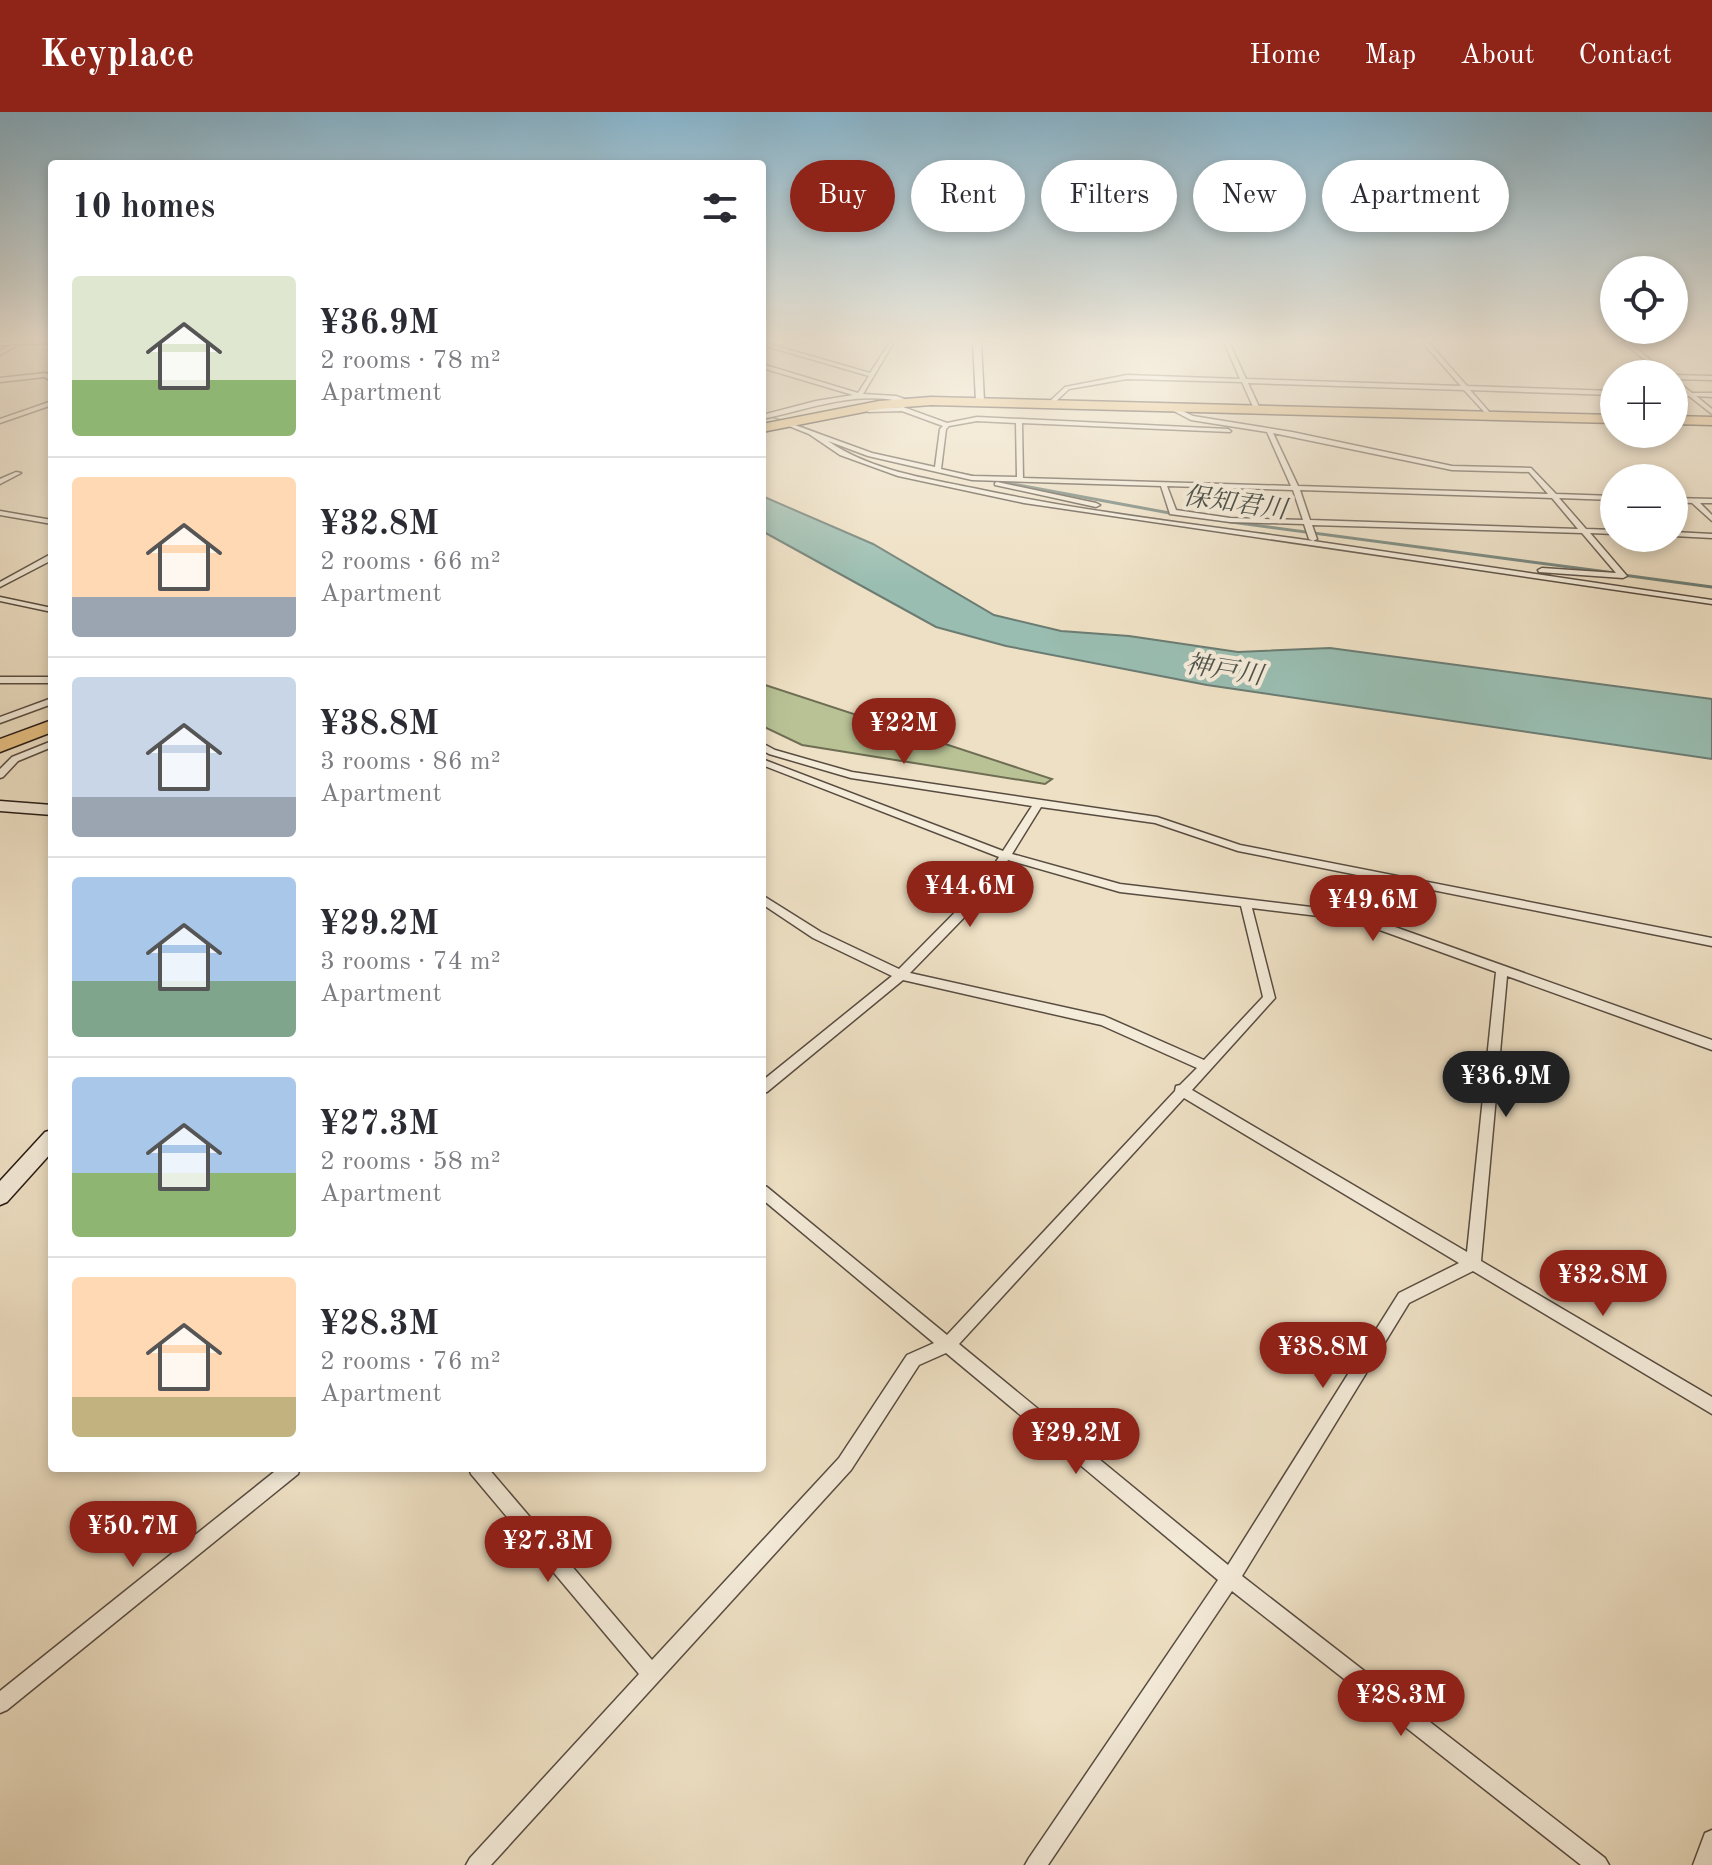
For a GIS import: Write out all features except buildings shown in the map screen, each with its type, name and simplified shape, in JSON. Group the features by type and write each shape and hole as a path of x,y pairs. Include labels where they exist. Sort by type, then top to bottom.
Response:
{"highway":[{"path":"0,736 48,718"},
{"path":"0,746 46,732"}],"street":[{"path":"944,424 953,424"},
{"path":"1019,424 1020,479"},
{"path":"1063,424 1269,431"},
{"path":"1226,424 1452,468 1531,470 1623,576 1518,568"},
{"path":"938,470 943,429 947,425"},
{"path":"792,426 870,455 1143,515 1712,596"},
{"path":"808,431 842,454 900,475 1024,501 1712,602"},
{"path":"1269,431 1296,489 1313,539"},
{"path":"0,482 18,473"},
{"path":"972,478 1600,498"},
{"path":"1077,481 1077,501"},
{"path":"1163,483 1173,512 1230,520 1600,531"},
{"path":"1688,501 1712,501"},
{"path":"1694,501 1712,519"},
{"path":"0,513 48,521"},
{"path":"1688,535 1712,536"},
{"path":"0,585 48,559"},
{"path":"0,599 48,609"},
{"path":"0,680 48,680"},
{"path":"0,720 48,702"},
{"path":"0,775 15,759 48,746"},
{"path":"766,748 851,775 1157,820 1238,848 1712,942"},
{"path":"766,764 1004,855 1120,888 1353,916 1712,1045"},
{"path":"766,1085 901,975 983,891 1038,804"},
{"path":"0,806 48,810"},
{"path":"766,902 817,935 901,975 1104,1021 1203,1065"},
{"path":"477,1865 845,1464 913,1360 949,1344 1203,1065 1269,998 1246,904"},
{"path":"1473,1264 1502,971"},
{"path":"1181,1090 1712,1406"},
{"path":"0,1196 48,1150"},
{"path":"766,1194 1230,1578 1598,1865"},
{"path":"1036,1865 1230,1578 1404,1298 1473,1264"},
{"path":"0,1703 287,1472"},
{"path":"480,1472 651,1673"},
{"path":"1704,1865 1712,1840"}],"green space":[{"path":"766,685 1052,779 1045,784 802,745 766,728"}],"water":[{"name":"神戸川","path":"766,498 873,544 994,615 1061,631 1129,636 1238,652 1330,648 1712,699 1712,759 1207,685 1006,646 936,627 766,533"}],"waterway":[{"name":"保知君川","path":"795,424 831,438"},
{"name":"保知君川","path":"936,468 963,474"},
{"name":"保知君川","path":"963,474 978,477"},
{"name":"保知君川","path":"963,474 971,476"},
{"name":"保知君川","path":"991,480 1175,514"},
{"name":"保知君川","path":"1231,522 1615,573"},
{"name":"保知君川","path":"1623,575 1712,587"}]}
